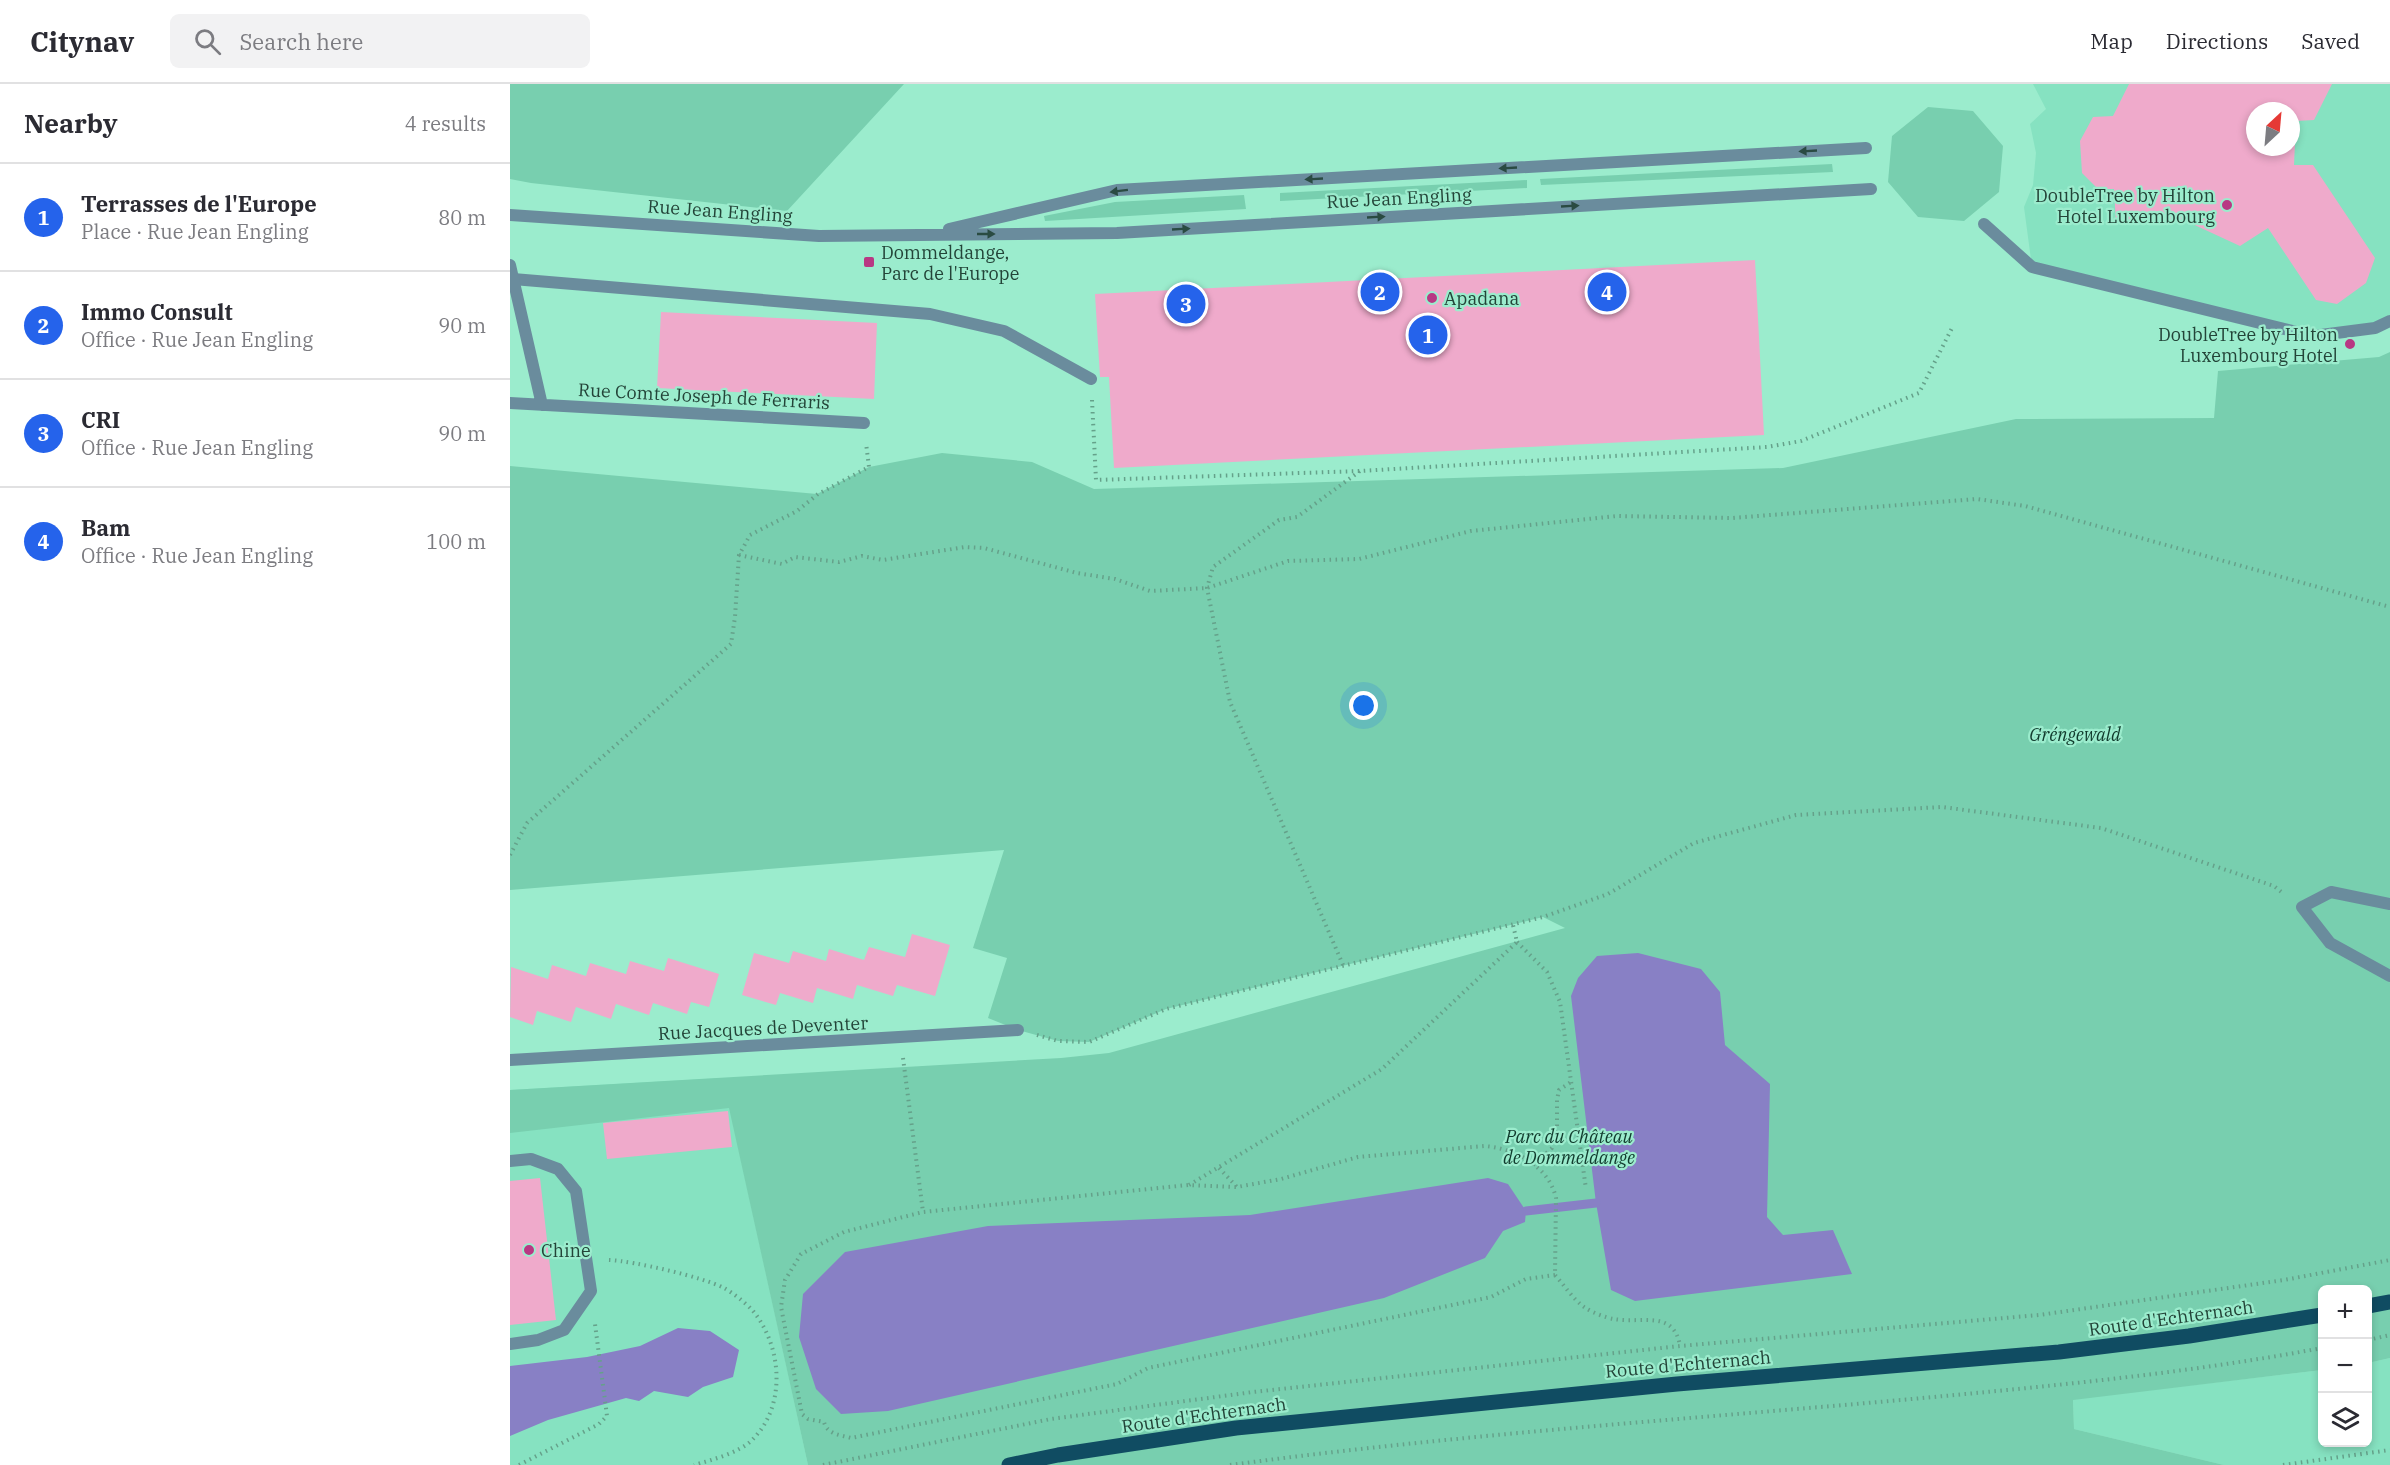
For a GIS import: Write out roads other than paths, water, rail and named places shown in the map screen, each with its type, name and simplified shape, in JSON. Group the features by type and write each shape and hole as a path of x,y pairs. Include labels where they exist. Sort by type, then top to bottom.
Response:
{"main road":[{"path":"2372,1305 2390,1302"},
{"name":"Route d'Echternach","path":"1009,1465 1058,1455 1236,1428 1677,1384 2059,1352 2189,1336 2318,1316"}],"street":[{"name":"Rue Jean Engling","path":"928,234 1117,190 1866,148"},
{"name":"Rue Jean Engling","path":"510,215 819,236 1117,232 1871,189"},
{"path":"1984,224 2032,267 2313,336 2375,328 2390,321"},
{"path":"510,265 542,405"},
{"path":"513,279 930,314 1004,331 1091,379"},
{"name":"Rue Comte Joseph de Ferraris","path":"510,403 864,423"},
{"path":"2390,904 2331,892 2302,907 2330,943 2390,976"},
{"name":"Rue Jacques de Deventer","path":"510,1060 1018,1030"},
{"path":"510,1161 531,1159 558,1170 576,1191 591,1291 564,1330 538,1340 510,1344"}],"waterway":[{"path":"1526,1211 1596,1203"}],"place":[{"name":"DoubleTree by Hilton Hotel Luxembourg","path":"2227,205"},
{"name":"Dommeldange, Parc de l'Europe","path":"869,262"},
{"name":"Immo Consult","path":"1380,292"},
{"name":"Bam","path":"1607,292"},
{"name":"Apadana","path":"1432,298"},
{"name":"CRI","path":"1186,304"},
{"name":"Terrasses de l'Europe","path":"1428,335"},
{"name":"DoubleTree by Hilton Luxembourg Hotel","path":"2350,344"},
{"name":"Chine","path":"529,1250"}],"park label":[{"name":"Gréngewald","path":"2075,734"},
{"name":"Parc du Château de Dommeldange","path":"1569,1146"}]}
